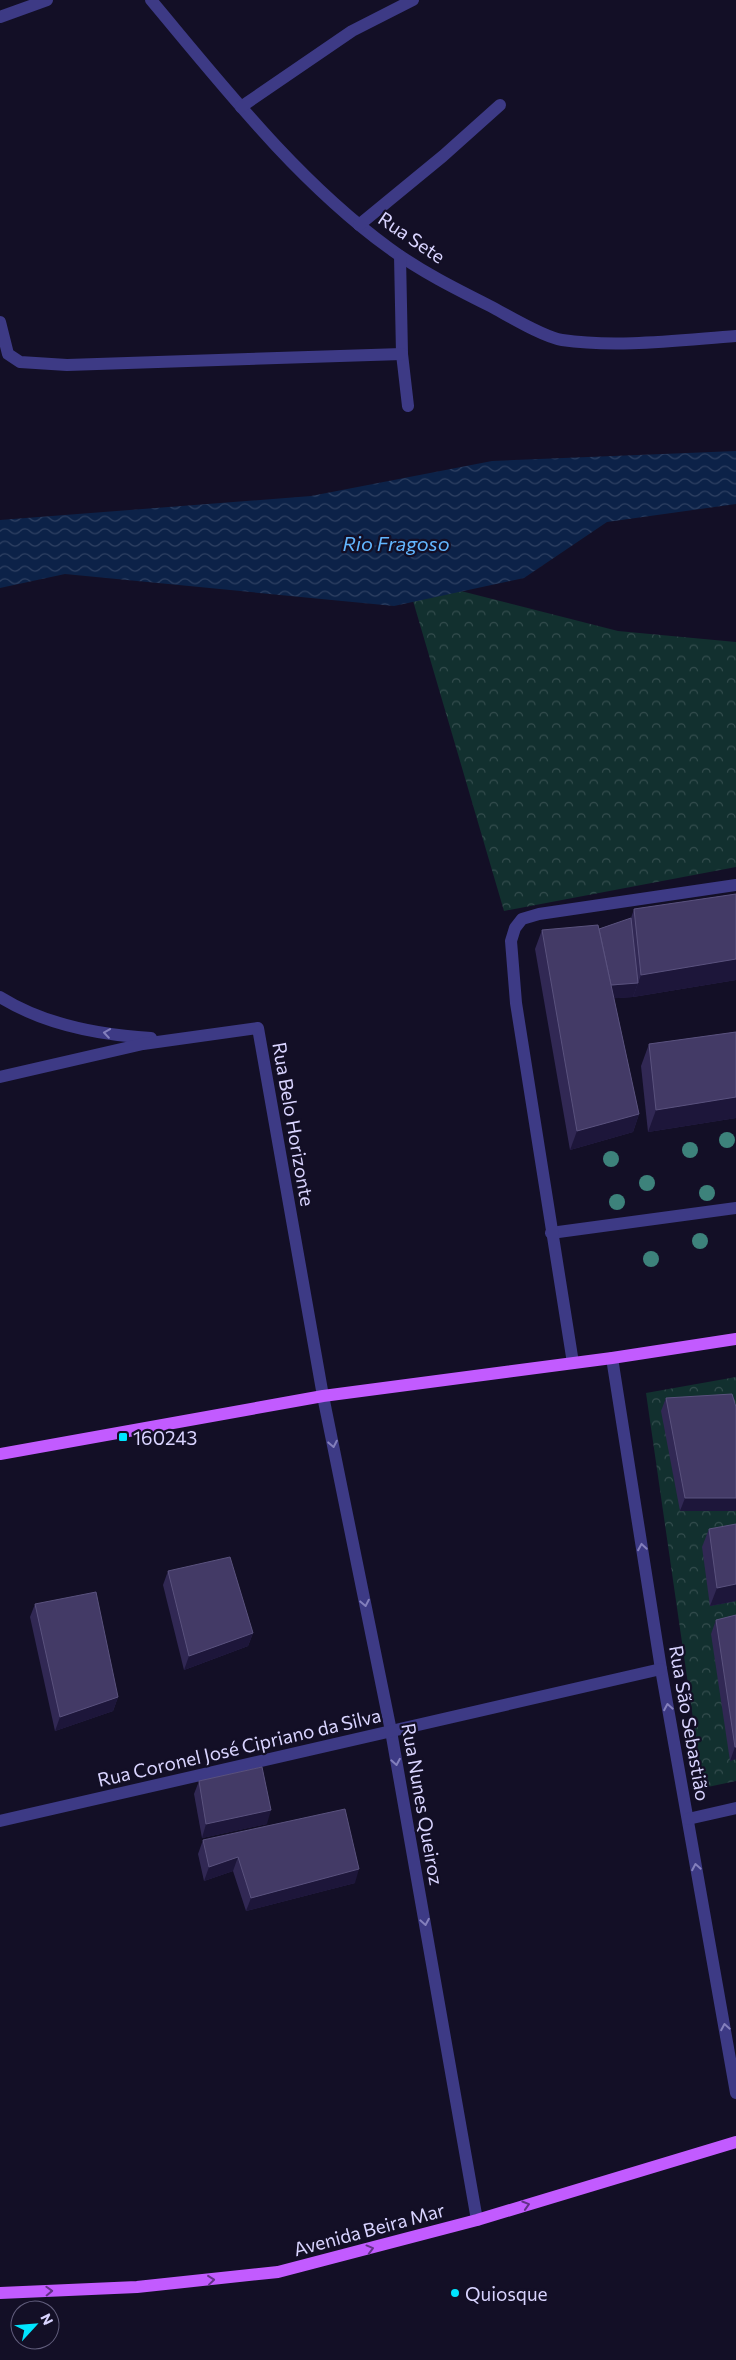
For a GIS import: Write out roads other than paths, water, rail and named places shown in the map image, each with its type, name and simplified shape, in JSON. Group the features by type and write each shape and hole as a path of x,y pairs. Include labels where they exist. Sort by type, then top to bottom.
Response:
{"main road":[{"path":"0,1454 323,1396 612,1358 736,1339"},
{"name":"Avenida Beira Mar","path":"0,2293 137,2288 278,2272 478,2220 736,2142"}],"street":[{"path":"0,17 46,0"},
{"name":"Rua Sete","path":"151,0 240,107 329,198 359,225 400,256 467,294 560,340 591,342 654,341 736,336"},
{"path":"240,107 352,31 413,0"},
{"path":"359,225 443,156 500,105"},
{"path":"400,256 402,354 408,406"},
{"path":"0,322 8,354 20,362 67,365 402,354"},
{"path":"573,1363 516,1003 511,941 515,928 522,919 539,914 736,885"},
{"path":"0,997 44,1018 86,1030 128,1036 173,1039"},
{"name":"Rua Belo Horizonte","path":"0,1077 173,1039 258,1028 323,1396"},
{"path":"551,1233 736,1208"},
{"name":"Rua São Sebastião","path":"612,1358 661,1669 736,2093"},
{"name":"Rua Nunes Queiroz","path":"323,1396 391,1731 478,2220"},
{"name":"Rua Coronel José Cipriano da Silva","path":"0,1821 661,1669"},
{"path":"688,1818 736,1808"}],"water":[{"name":"Rio Fragoso","path":"736,451 736,504 607,522 524,578 394,606 65,574 0,588 0,520 311,496 492,461"}],"place":[{"name":"160243","path":"123,1437"},
{"name":"Quiosque","path":"455,2293"}]}
